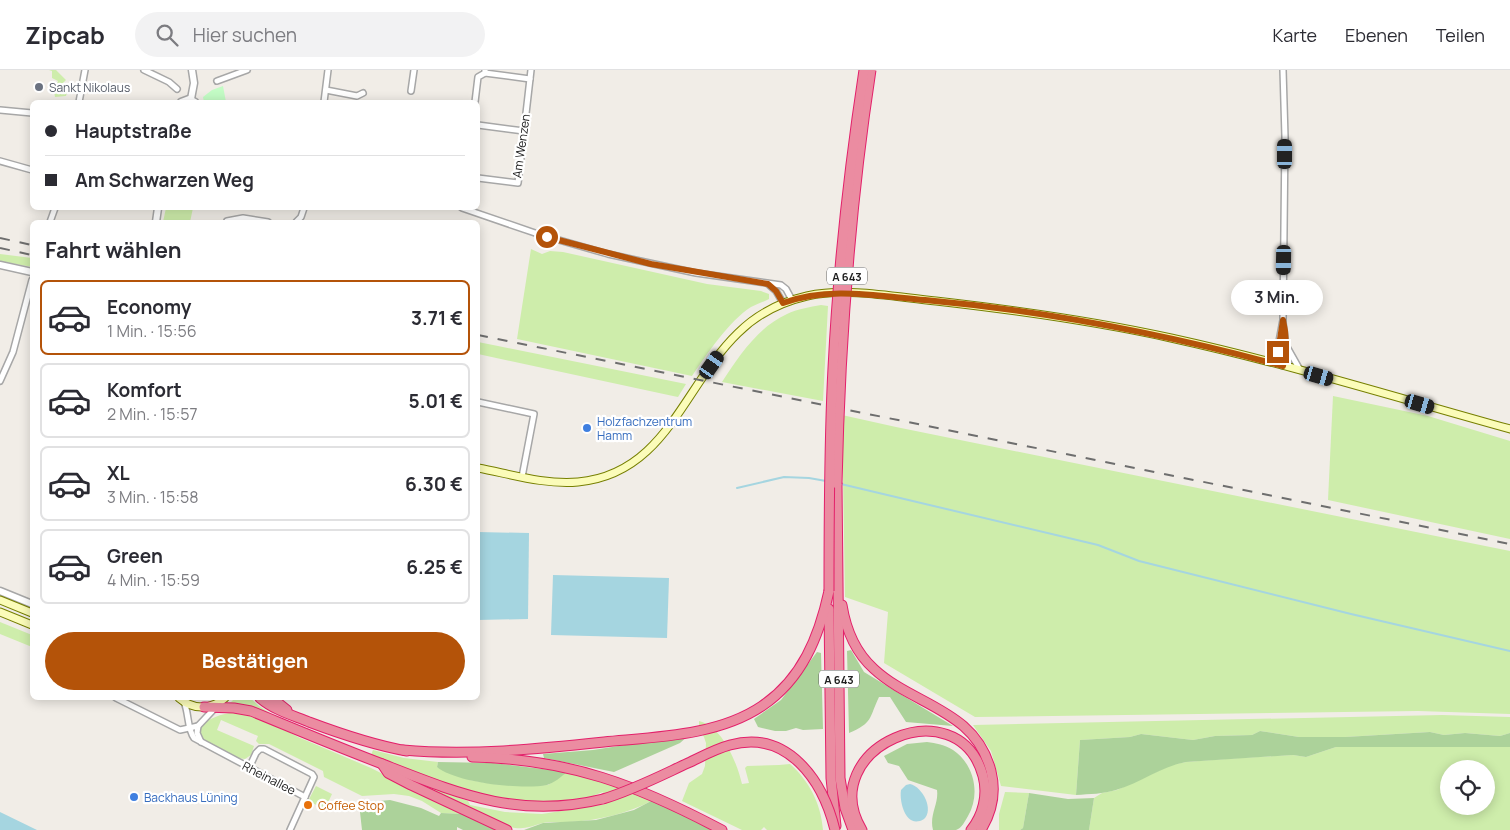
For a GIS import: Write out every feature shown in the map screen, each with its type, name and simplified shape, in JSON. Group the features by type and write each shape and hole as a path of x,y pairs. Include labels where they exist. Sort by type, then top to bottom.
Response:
{"highway":[{"name":"A 643","path":"836,830 831,778 829,591 831,412 838,295 846,206 864,70"},
{"name":"A 643","path":"853,830 845,808 840,778 837,581 838,428 844,314 853,211 872,70"},
{"path":"837,581 848,632 866,662 886,679 956,719 980,745 990,767 993,789 990,811 981,830"},
{"path":"403,750 450,753 553,747 707,729 736,720 762,706 795,675 811,649 824,616 829,591"},
{"path":"263,700 279,710 354,738 403,750 445,756 523,760 586,772 649,794 722,830"},
{"path":"275,700 307,721"},
{"path":"204,707 251,711 455,792 510,805 557,807 603,799 632,789 722,747 739,743 757,743 783,750 805,767 825,799 836,830"},
{"path":"862,830 855,814 852,797 855,781 862,766 872,753 887,741 906,733 924,731 951,737 966,748 978,763 984,781 985,799 979,817 971,830"},
{"path":"382,764 388,773 405,782 507,830"}],"main road":[{"path":"480,468 556,482 594,479 612,473 637,460 660,438 736,334 762,314 783,303 821,294 842,293 1004,309 1142,331 1283,366 1510,429"},
{"path":"0,600 30,612"},
{"path":"0,612 30,624"},
{"path":"182,700 194,706 204,707 212,706 222,700"}],"street":[{"path":"79,100 85,70"},
{"path":"144,70 168,82 177,89"},
{"path":"192,70 194,83 193,100"},
{"path":"217,81 247,70"},
{"path":"324,100 328,70"},
{"path":"411,91 414,70"},
{"name":"Am Wenzen","path":"480,178 518,183 531,70"},
{"path":"1275,364 1283,320 1285,156 1283,70"},
{"path":"475,100 478,77 485,71 530,79"},
{"path":"326,90 357,96 364,93"},
{"path":"0,110 30,113"},
{"path":"480,125 524,132"},
{"path":"0,161 30,169"},
{"path":"468,210 547,237 608,254 696,273 784,287 792,300"},
{"path":"227,220 243,218 256,220"},
{"path":"0,265 30,272"},
{"path":"768,284 776,291 783,303"},
{"path":"0,384 13,352 30,288"},
{"path":"1283,320 1286,332 1283,366"},
{"path":"1286,346 1301,371"},
{"path":"480,402 534,414 522,477"},
{"path":"0,590 30,603"},
{"path":"120,700 176,729 198,726 223,700"},
{"name":"Rheinallee","path":"182,700 188,712 193,737 201,743 305,797 290,830"},
{"path":"198,726 197,733 201,743"},
{"path":"249,768 260,749 275,754 312,774 314,777 305,797"}],"green space":[{"path":"49,70 56,70 66,80 63,83 69,85 66,96 55,97 54,91 58,81 52,78 52,71"},
{"path":"223,86 226,100 204,100 203,97 212,90"},
{"path":"166,210 193,210 190,220 163,220"},
{"path":"531,249 542,254 550,251 563,252 707,284 761,291 769,294 769,299 751,307 735,321 719,338 692,376 517,339"},
{"path":"0,254 30,258 30,267 0,261"},
{"path":"821,305 828,306 823,401 722,382 742,352 767,326 791,312"},
{"path":"480,342 686,384 678,397 480,354"},
{"path":"1333,396 1428,416 1510,441 1510,539 1328,500"},
{"path":"842,415 1510,551 1510,714 1418,711 975,717 884,663 888,612 845,597"},
{"path":"0,622 30,634 30,646 0,634"},
{"path":"851,650 864,672 953,726 906,722 890,697 879,697 866,723 849,733 847,651"},
{"path":"817,652 821,653 823,729 803,730 796,728 786,731 775,731 758,727 754,719 781,700"},
{"path":"233,700 252,700 274,716 247,706 229,704"},
{"path":"235,712 243,713 278,726 298,737 371,768 462,814 441,813 422,801 409,796 394,794 362,796 324,777 323,771 269,744 259,744 256,741 258,736 221,720 217,730 254,746 251,755 245,759 238,758 201,738 200,729 206,722 220,715"},
{"path":"1442,715 1510,717 1510,733 1500,736 1465,733 1444,735 1430,732 1345,737 1299,737 1260,731 1252,735 1215,736 1193,740 1141,734 1130,737 1080,740 1076,795 1001,786 991,751 973,725"},
{"path":"699,721 715,730 722,738 733,756 742,784 749,783 745,768 747,766 790,764 813,793 820,811 823,830 767,830 764,827 761,830 742,830 682,801 689,783 702,774 705,766 706,743 699,730"},
{"path":"1260,731 1299,737 1345,737 1430,732 1444,735 1465,733 1500,736 1510,733 1510,747 1336,747 1306,757 1293,755 1186,762 1116,790 1076,795 1080,740 1130,737 1141,734 1193,740 1215,736 1252,735"},
{"path":"689,735 680,743 614,772 544,758 543,754 593,750"},
{"path":"927,742 940,744 953,750 966,763 973,780 975,789 972,807 963,824 956,830 933,830 932,819 937,800 937,790 908,780 899,766 888,763 884,756 907,744"},
{"path":"1336,747 1510,747 1510,830 1089,830 1094,798 1102,793 1117,790 1171,765 1186,762 1293,755 1306,757"},
{"path":"373,750 404,758 438,762 437,767 470,780 524,786 548,785 567,772 617,785 653,800 623,813 603,818 570,822 546,822 530,827 514,828 403,777 468,801 470,805 505,812 542,814 606,804 603,792 594,796 546,802 500,800 463,790 371,755"},
{"path":"438,762 493,763 567,772 547,785 507,786 474,781 446,773 437,767"},
{"path":"316,786 332,794 325,809 308,801"},
{"path":"1005,792 1029,793 1023,828 1020,830 999,830 999,814"},
{"path":"1029,793 1068,799 1094,798 1089,830 1020,830 1023,828"},
{"path":"390,800 421,808 439,816 441,813 462,814 495,830 463,830 457,827 457,830 362,830 359,803"},
{"path":"653,800 712,830 524,830 543,823 596,820 634,810"}],"water":[{"path":"480,532 529,533 528,619 480,620"},
{"path":"553,575 669,578 667,638 551,635"},
{"path":"910,784 919,789 926,799 927,815 924,819 918,821 908,818 901,801 901,790"},
{"path":"0,812 37,830 0,830"}],"waterway":[{"path":"737,488 784,477 826,481"},
{"path":"841,484 1098,545 1139,561 1351,614 1510,651"}],"railway":[{"path":"0,238 30,245"},
{"path":"0,248 30,255"},
{"path":"480,335 1510,544"}],"place":[{"name":"Sankt Nikolaus","path":"39,87"},
{"name":"Holzfachzentrum Hamm","path":"587,428"},
{"name":"Backhaus Lüning","path":"134,797"},
{"name":"Coffee Stop","path":"308,805"}],"route":[{"path":"547,237 651,264 768,284 775,289 783,303 813,295 842,293 967,304 1142,331 1283,366 1286,354 1286,332 1283,320 1278,352"}]}
